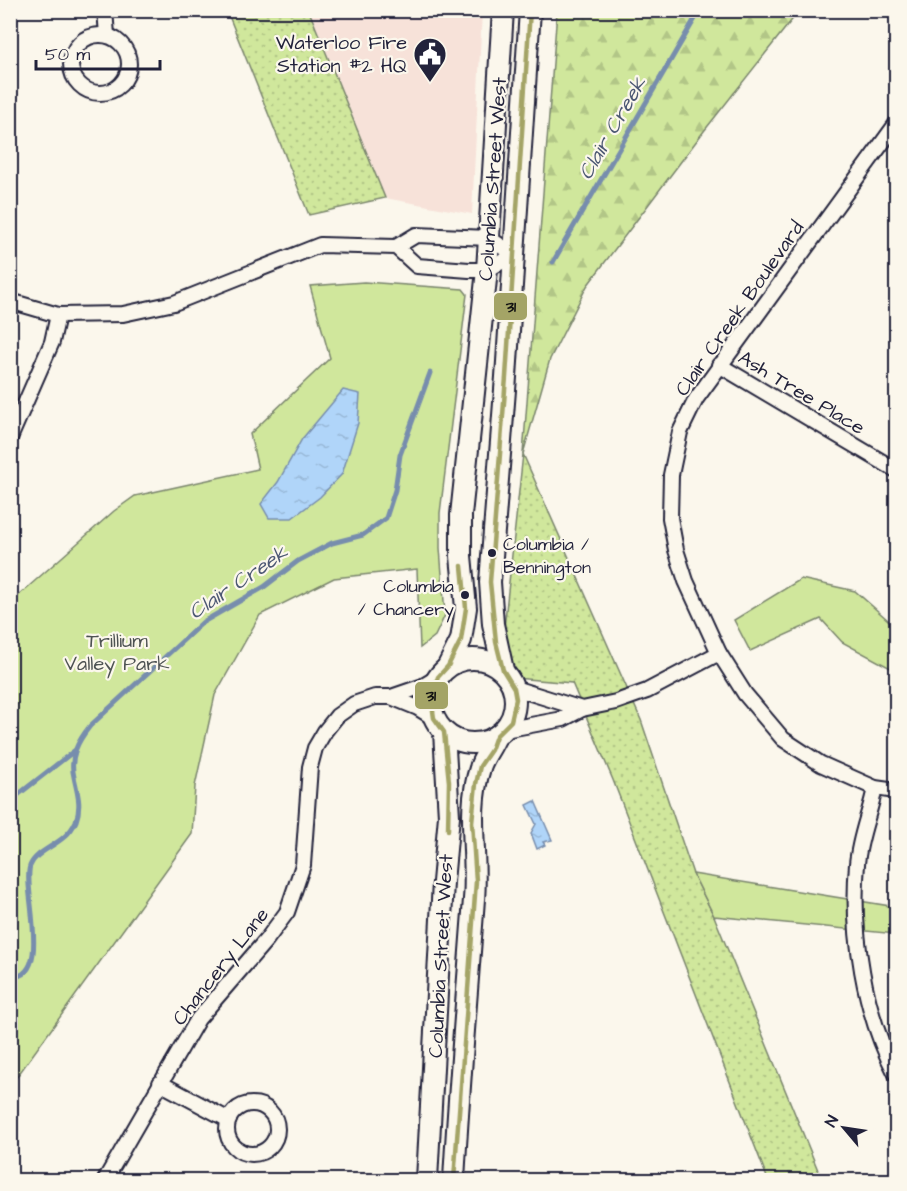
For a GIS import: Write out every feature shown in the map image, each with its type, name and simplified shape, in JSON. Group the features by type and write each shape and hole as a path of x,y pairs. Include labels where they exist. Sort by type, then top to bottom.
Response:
{"main road":[{"path":"503,13 530,14"},
{"name":"Columbia Street West","path":"443,672 461,640 466,608 461,556 461,515 487,270 503,13"},
{"name":"Columbia Street West","path":"503,670 493,624 490,582 530,14"},
{"path":"471,658 493,663 503,670 514,688 516,699 511,721 500,733 484,742 470,743 456,740 439,725 431,697 443,672 459,660 471,658"},
{"name":"Columbia Street West","path":"427,1180 443,882 449,816 439,725"},
{"name":"Columbia Street West","path":"454,1180 476,881 472,822 480,766 500,733"}],"street":[{"path":"105,10 107,35"},
{"path":"107,35 118,41 125,49 129,59 129,69 126,79 117,89 107,93 93,93 84,90 74,79 70,70 71,60 74,51 86,38 107,35"},
{"name":"Clair Creek Boulevard","path":"897,124 696,399 680,432 671,475 670,518 676,550 686,581 719,653 745,694 783,739 821,764 875,788 897,791"},
{"path":"10,301 58,315 123,314 174,303 320,246 396,247 416,235 489,238 514,255 487,270 417,266 396,247"},
{"path":"10,438 52,342 58,315"},
{"name":"Ash Tree Place","path":"719,365 897,470"},
{"path":"500,733 563,719 582,709 616,702 646,691 719,653"},
{"name":"Chancery Lane","path":"105,1180 198,1019 267,939 287,912 303,865 310,767 315,748 325,730 354,704 375,697 391,697 423,686 443,672"},
{"path":"514,688 582,709"},
{"path":"391,697 418,708 439,725"},
{"path":"875,788 857,861 855,906 859,949 869,1000 886,1055 897,1074"},
{"path":"160,1083 229,1120"}],"shaded area":[{"path":"309,11 482,11 472,214 385,198"}],"green space":[{"path":"227,11 309,11 385,198 309,215"},
{"path":"557,11 799,11 704,131 587,286 550,359 523,454"},
{"name":"Trillium Valley Park","path":"364,282 463,289 467,294 440,513 445,615 435,636 420,648 417,569 334,578 260,615 215,695 195,786 192,834 11,1085 11,602 114,511 135,496 258,469 250,434 330,358 310,286"},
{"path":"523,454 641,720 693,874 714,916 822,1180 768,1180 613,780 572,683 515,678 501,656"},
{"path":"801,579 855,591 896,627 896,671 842,642 821,619 750,651 734,620"},
{"path":"693,874 896,907 896,934 714,916"}],"water":[{"path":"343,390 360,394 358,423 342,474 320,497 292,518 269,518 261,504 278,482 302,439"},
{"path":"535,801 552,840 543,842 545,845 537,849 531,833 536,824 527,805"}],"waterway":[{"name":"Clair Creek","path":"553,262 700,10"},
{"name":"Clair Creek","path":"10,977 23,974 31,964 34,949 30,866 39,855 66,836 78,815 78,793 73,770 78,743 90,726 203,622 264,587 298,561 332,543 363,535 386,518 395,490 400,455 430,373"},
{"path":"10,801 74,751"}],"transit line":[{"name":"31","path":"454,1180 476,881 472,822 476,784 480,766 491,750 496,736 511,721 516,699 514,688 503,670 496,642 490,582 530,10"},
{"name":"31","path":"448,830 449,782 444,732 434,718 431,697 438,677 448,666 461,640 466,608 462,566"}],"place":[{"name":"Waterloo Fire Station #2 HQ","path":"430,83"},
{"name":"Columbia / Bennington","path":"492,553"},
{"name":"Columbia / Chancery","path":"465,595"}]}
